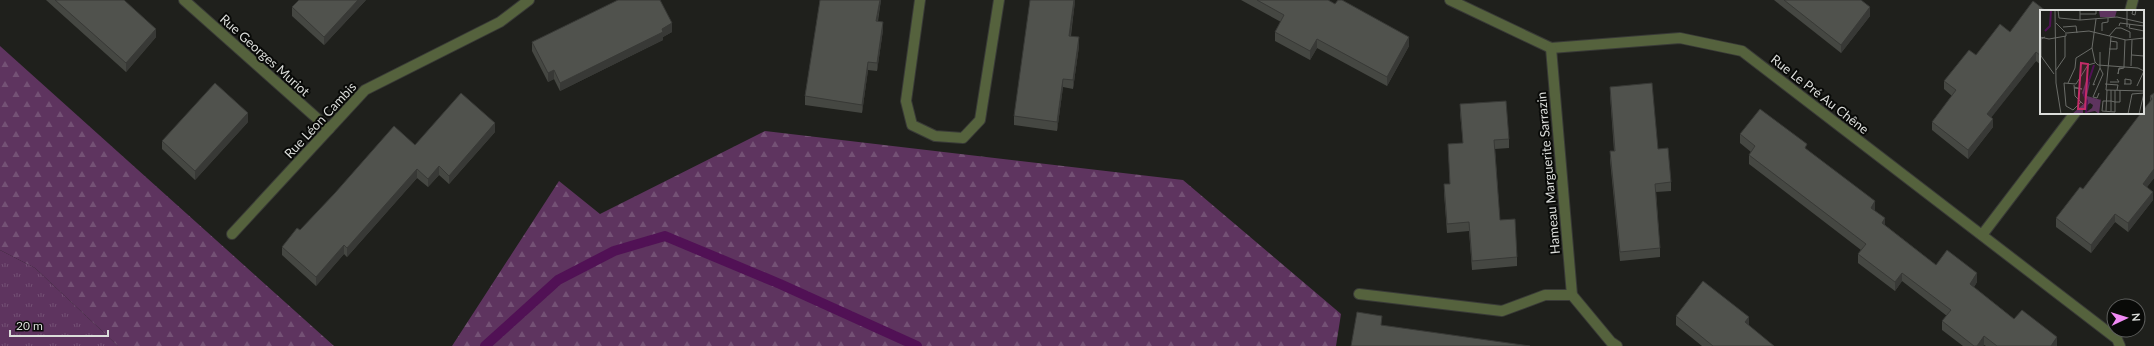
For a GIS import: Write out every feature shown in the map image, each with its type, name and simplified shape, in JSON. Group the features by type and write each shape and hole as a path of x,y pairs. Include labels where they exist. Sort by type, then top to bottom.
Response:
{"street":[{"name":"Rue Georges Muriot","path":"184,0 329,129"},
{"name":"Rue Léon Cambis","path":"232,234 365,90 500,22 529,0"},
{"path":"920,0 906,101 912,125 936,136 963,138 980,120 999,0"},
{"name":"Rue Le Pré Au Chêne","path":"1450,0 1551,48 1680,38 1742,51 2117,339 2120,346"},
{"path":"2130,10 2133,0"},
{"name":"Hameau Marguerite Sarrazin","path":"1551,48 1572,295"},
{"path":"1982,235 2074,114"},
{"path":"1359,294 1502,311 1545,295 1572,295 1611,342 1617,346"}],"green space":[{"path":"0,46 334,346 118,346 35,268 0,250"},
{"path":"765,131 1183,180 1341,314 1336,346 452,346 559,181 600,214"},
{"path":"0,250 35,268 118,346 0,346"}],"building":[{"path":"55,0 124,0 156,29 126,63"},
{"path":"299,0 358,0 324,37 292,7"},
{"path":"618,0 660,0 672,23 662,29 663,32 560,83 554,70 548,73 532,42"},
{"path":"820,0 880,0 876,21 883,22 877,63 868,62 862,105 805,96"},
{"path":"1030,0 1074,0 1069,36 1079,37 1073,80 1063,79 1057,122 1014,116"},
{"path":"1257,0 1328,0 1335,4 1338,0 1342,0 1409,37 1387,77 1317,39 1310,51 1275,32 1284,15"},
{"path":"1784,0 1861,0 1870,7 1841,45"},
{"path":"2033,1 2045,10 2040,10 2040,55 2036,52 1987,114 1993,119 1968,150 1932,122 1956,90 1944,81 1969,50 1976,55 2000,24 2010,32"},
{"path":"215,83 248,113 195,171 162,141"},
{"path":"1652,83 1658,149 1668,148 1671,182 1655,184 1660,248 1620,252 1610,151 1615,151 1610,87"},
{"path":"461,93 495,123 449,176 439,166 428,179 417,169 347,248 344,245 316,277 282,247 297,228 300,230 335,193 394,126 415,145"},
{"path":"2154,93 2154,169 2143,184 2153,192 2128,223 2115,214 2091,245 2056,218 2080,187 2083,189 2140,114 2144,114 2144,109 2152,99 2150,96"},
{"path":"1506,101 1509,139 1494,140 1500,220 1515,219 1517,257 1472,261 1469,222 1447,224 1444,184 1450,184 1448,144 1463,143 1460,104"},
{"path":"1760,109 1807,144 1805,148 1875,201 1871,208 1885,218 1882,223 1936,265 1947,250 1977,273 1970,284 2014,319 2022,310 2057,337 2051,346 1997,346 1984,336 1977,346 1974,346 1942,321 1951,310 1902,273 1895,282 1858,254 1866,244 1749,155 1755,146 1740,134"},
{"path":"1703,281 1749,317 1745,322 1774,346 1713,346 1676,316"},
{"path":"1357,312 1382,316 1381,325 1530,346 1351,346"}],"waterway":[{"path":"485,346 558,280 614,251 665,236 780,284 917,346"}]}
